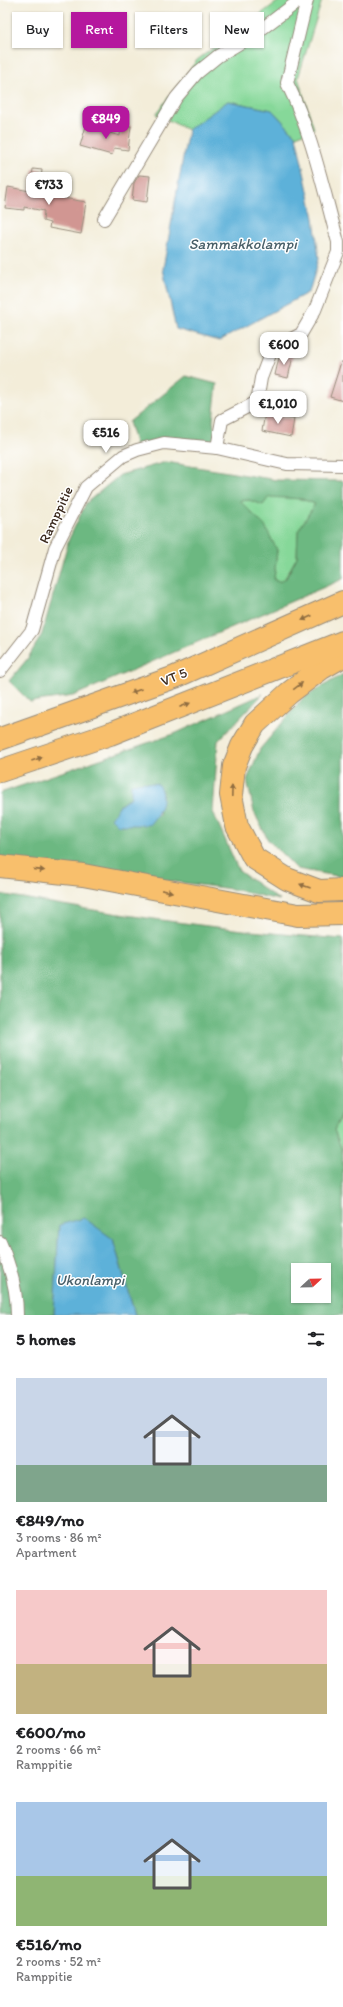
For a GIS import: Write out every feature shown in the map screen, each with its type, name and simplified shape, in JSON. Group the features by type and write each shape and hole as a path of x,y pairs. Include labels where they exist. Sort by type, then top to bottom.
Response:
{"highway":[{"name":"VT 5","path":"0,739 175,677 343,602"},
{"path":"0,771 110,734 343,642"},
{"path":"343,656 322,668 289,693 255,724 242,746 234,766 231,795 237,826 254,858 287,879 319,891 343,890"},
{"path":"0,866 83,875 298,915 343,914"}],"street":[{"path":"104,219 176,98 197,73 218,56 255,34 300,0"},
{"path":"217,448 222,420 256,402 261,378 272,349 301,334 315,310 338,252 338,242 312,147 300,110 287,83 307,0"},
{"name":"Ramppitie","path":"0,671 32,630 56,548 86,487 123,456 137,450 164,443 217,448 286,464 343,465"},
{"path":"0,1242 9,1263 17,1298 17,1315"}],"green space":[{"path":"280,0 322,0 298,78 314,129 296,136 272,110 228,101 188,130 156,114 197,60 214,48 264,48 263,12"},
{"path":"186,376 217,384 213,421 217,448 164,443 137,450 129,422"},
{"path":"166,462 277,480 343,481 343,579 73,696 30,702 9,681 28,658 42,634 69,539 86,503 120,475","holes":["269,497 302,499 315,504 298,531 297,557 286,578 279,582 274,580 277,550 265,526 240,501 249,500 263,505"]},
{"path":"269,496 302,499 315,504 298,531 297,557 285,578 279,582 274,580 277,550 240,501 249,500 263,504"},
{"path":"343,674 343,877 297,869 268,840 254,812 247,780 260,749 303,698"},
{"path":"263,694 218,741 213,812 239,871 279,900 232,889 0,860 0,793 174,734","holes":["163,791 159,815 132,824 118,825 119,806 131,797"]},
{"path":"0,894 86,909 214,927 343,939 343,1112 334,1130 343,1153 343,1315 135,1315 113,1239 59,1226 54,1315 0,1315"},
{"path":"343,1112 343,1153 334,1130"}],"water":[{"name":"Sammakkolampi","path":"228,101 272,110 296,136 314,218 319,259 309,292 219,341 176,329 163,269 188,130"},
{"path":"143,782 158,784 162,795 159,811 149,825 118,825 111,818 119,806 131,797 131,784"},
{"name":"Ukonlampi","path":"84,1218 113,1239 135,1315 54,1315 59,1225"}],"building":[{"path":"121,125 131,126 128,150 114,148 112,155 80,146 86,126 120,136"},
{"path":"33,169 42,170 39,194 86,202 81,234 49,228 50,223 43,221 44,211 24,207 24,210 5,208 8,187 30,191"},
{"path":"139,175 150,176 147,202 132,200 134,183"},
{"path":"280,353 293,356 288,378 275,375"},
{"path":"341,362 343,362 343,401 330,397"},
{"path":"265,413 294,419 291,437 262,431"}]}
